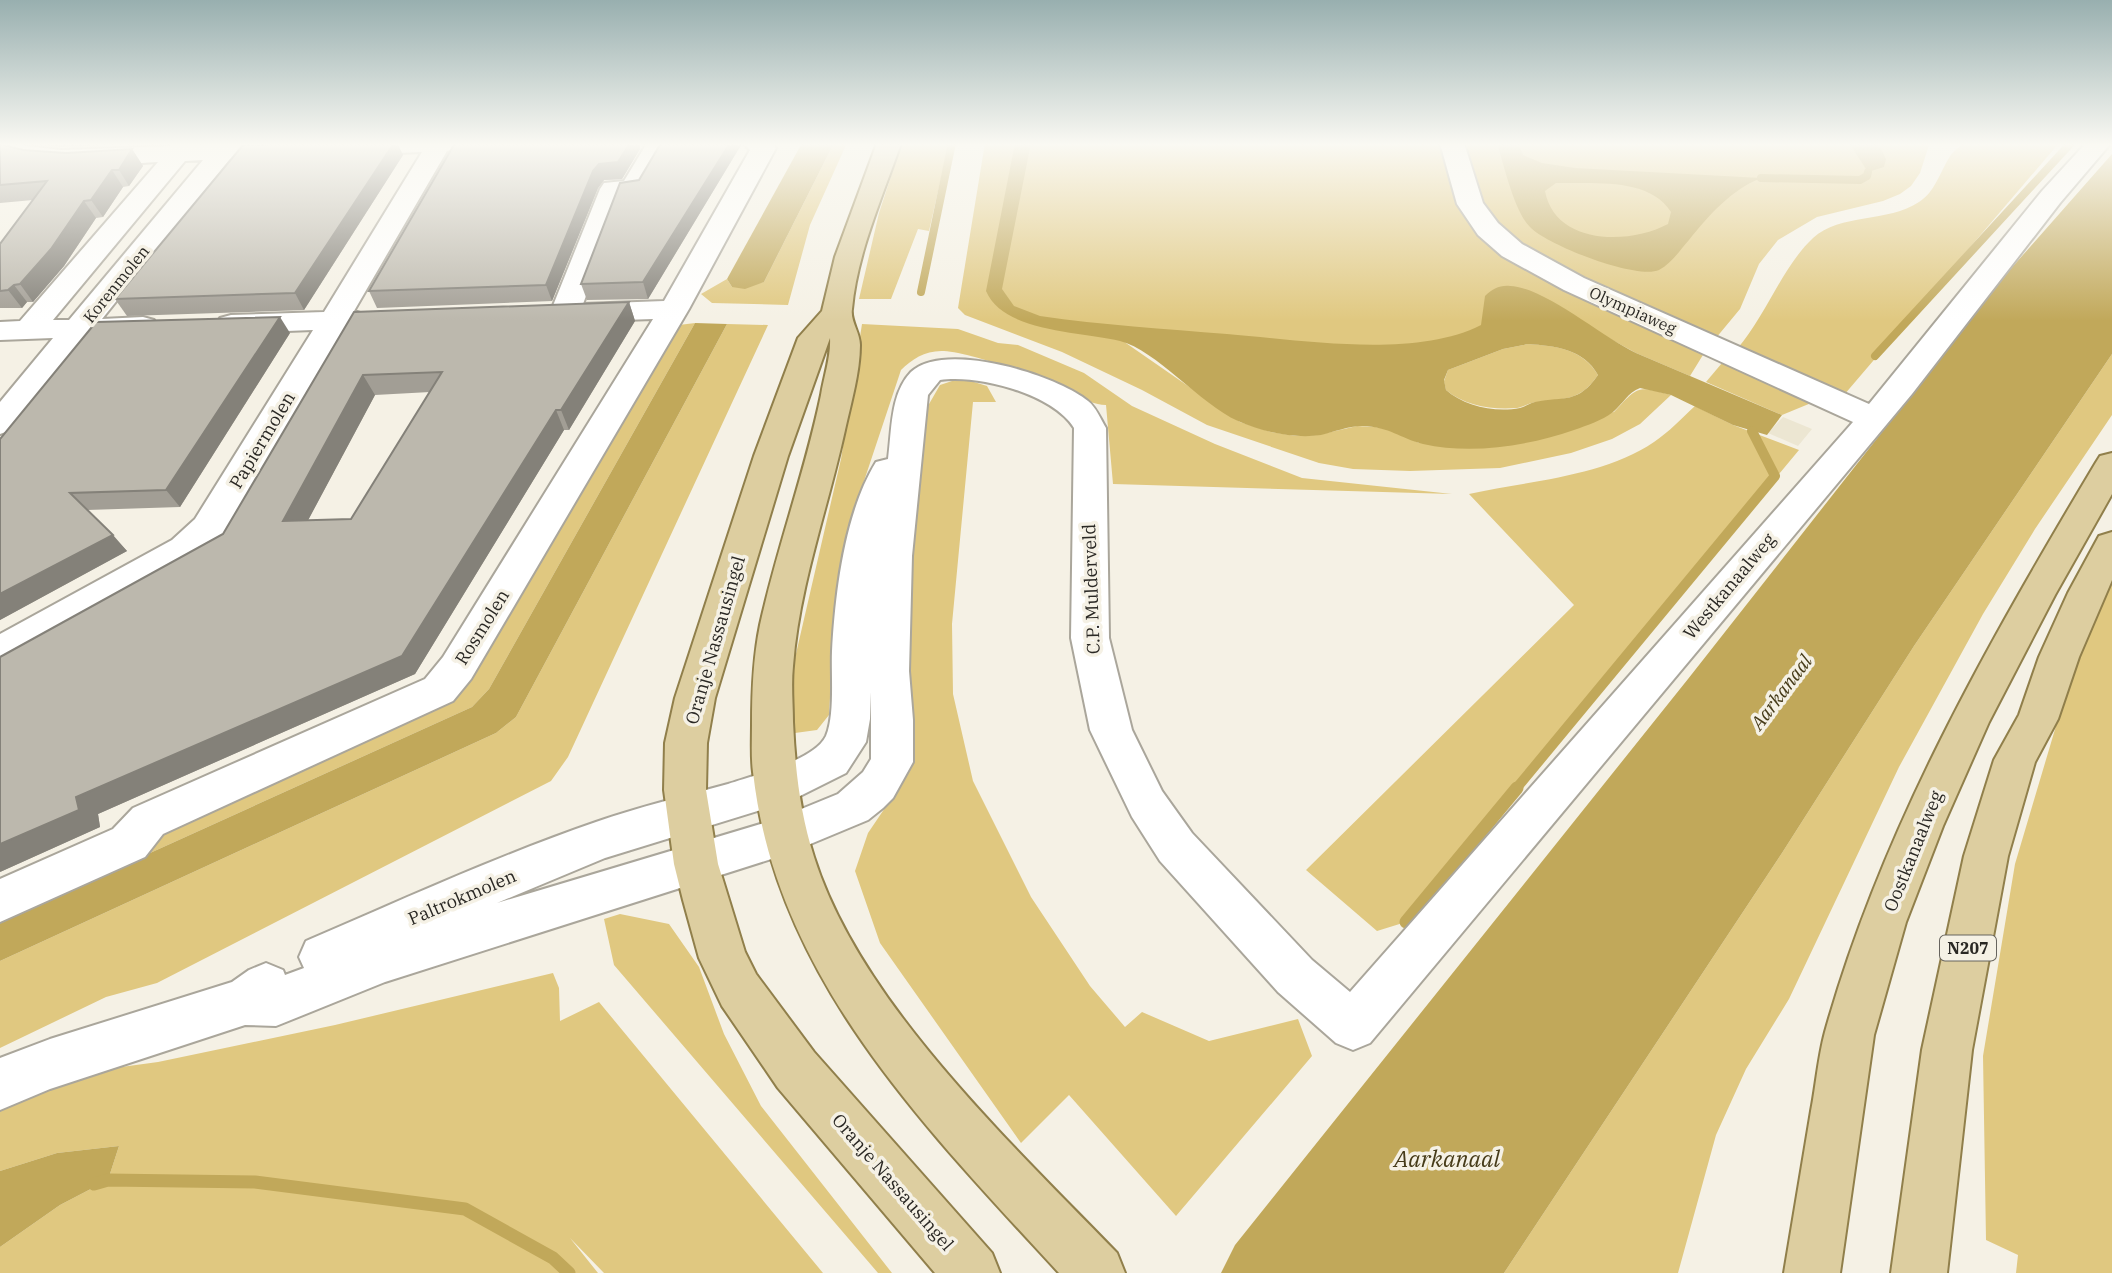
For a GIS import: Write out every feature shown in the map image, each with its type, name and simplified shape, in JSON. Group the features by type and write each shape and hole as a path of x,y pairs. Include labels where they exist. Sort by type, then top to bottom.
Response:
{"main road":[{"name":"Oranje Nassausingel","path":"868,202 849,257 840,317 830,431 795,559 772,675 780,812 811,912 846,981 869,1015 919,1078 1097,1273"},
{"name":"Oranje Nassausingel","path":"840,317 813,338 771,456 695,698 684,766 688,813 696,864 723,958 756,1017 796,1070 972,1273"},
{"name":"Oostkanaalweg","path":"1812,1273 1849,1035 1883,922 1921,826 1969,721 2037,593 2112,464"},
{"name":"N207","path":"1919,1273 1947,1050 1986,856 2015,760 2038,719 2069,635 2112,545"}],"street":[{"path":"14,330 132,202"},
{"name":"Korenmolen","path":"0,423 181,202"},
{"name":"Papiermolen","path":"0,652 199,540 403,202"},
{"path":"607,202 553,313 674,309"},
{"name":"Rosmolen","path":"0,901 128,843 148,821 439,690 457,668 674,309 734,202"},
{"name":"Olympiaweg","path":"1470,202 1488,229 1511,250 1587,289 1873,418"},
{"name":"Westkanaalweg","path":"1353,1026 1901,387 2047,202"},
{"path":"208,324 375,319"},
{"path":"14,330 169,326"},
{"name":"C.P. Mulderveld","path":"688,813 780,812 853,807 878,785 892,762 893,720 889,671 893,581 912,395 921,380 931,372 958,368 984,371 1011,379 1045,391 1079,409 1090,428 1090,638 1111,730 1147,804 1175,847 1295,976 1353,1026"},
{"name":"C.P. Mulderveld","path":"696,864 780,812 831,761 845,741 850,719 852,641 861,559 879,489 907,429"},
{"name":"Paltrokmolen","path":"0,1084 50,1064 245,1001 277,977 445,903 598,841 688,813"},
{"name":"Paltrokmolen","path":"245,1001 276,1002 383,960 696,864"}],"shaded area":[{"path":"804,202 820,202 810,225 788,305 712,303 701,294 727,279 732,287 764,282"},
{"path":"882,202 935,202 929,231 918,229 891,299 859,299"},
{"path":"975,202 1877,202 1817,217 1778,240 1759,264 1740,309 1706,350 1690,376 1636,353 1594,330 1437,356 1123,341 1240,422 1271,432 1296,436 1318,435 1357,426 1375,427 1392,430 1419,443 1614,412 1628,397 1644,389 1671,395 1640,424 1612,439 1571,453 1500,468 1410,471 1353,469 1319,463 1207,425 1062,352 965,315 958,308"},
{"path":"1918,202 2008,202 1844,395 1737,349 1757,322 1792,263 1813,238 1837,225 1907,209"},
{"path":"695,323 489,689 472,707 0,921 0,909 162,838 171,825 459,693 679,325"},
{"path":"727,324 768,325 568,757 551,781 157,983 106,997 0,1048 0,961 496,733 516,717"},
{"path":"862,324 958,329 998,343 1018,345 1084,373 1132,406 1215,444 1302,478 1452,494 1113,484 1106,405 1090,402 1056,384 981,359 944,351 925,354 901,370 859,496 836,595 829,715 817,730 795,733 789,684 841,459"},
{"path":"1528,344 1568,350 1585,359 1598,375 1585,390 1572,397 1535,402 1517,408 1479,406 1446,390 1444,381 1448,370 1503,349"},
{"path":"2112,354 2112,415 2035,529 1983,614 1899,767 1789,999 1746,1069 1716,1135 1678,1273 1504,1273 1782,853 1914,646"},
{"path":"1727,361 1816,401 1782,415 1706,382 1722,363"},
{"path":"961,378 987,386 996,402 973,402 952,624 953,694 973,781 1031,897 1090,986 1125,1027 1142,1012 1209,1041 1298,1019 1312,1056 1176,1216 1069,1095 1021,1143 880,943 855,871 868,833 910,771 912,721 903,561 925,411 940,385"},
{"path":"1695,406 1733,425 1799,450 1406,922 1377,931 1306,870 1574,605 1469,494 1564,476 1612,463 1654,442"},
{"path":"1783,417 1812,429 1798,446 1768,433"},
{"path":"2112,575 2112,1273 2016,1273 2018,1255 1986,1240 1983,1056 2015,864 2086,625"},
{"path":"620,914 669,924 699,967 724,1034 761,1106 892,1273 878,1273 614,965 604,919"},
{"path":"553,973 559,988 560,1021 599,1002 823,1273 604,1273 570,1238 598,1273 0,1273 0,1247 60,1205 108,1180 119,1146 57,1153 0,1171 0,1109 92,1071 158,1062 335,1025"}],"water":[{"path":"769,202 804,202 764,282 745,289 732,287 727,279"},
{"path":"1003,202 1019,202 1002,289 1014,306 1040,316 1322,343 1357,345 1424,342 1481,325 1485,296 1496,288 1510,286 1556,303 1636,353 1782,415 1767,435 1733,425 1671,395 1640,388 1604,418 1574,430 1499,447 1442,447 1415,442 1380,428 1362,426 1311,436 1279,434 1247,425 1223,413 1134,346 1026,323 995,305 986,291","holes":["1528,344 1558,348 1585,359 1598,375 1577,395 1500,410 1471,404 1446,390 1444,380 1448,370 1503,349"]},
{"path":"1516,202 1549,202 1563,222 1578,231 1615,237 1652,231 1668,224 1671,212 1662,202 1723,202 1668,264 1659,270 1648,272 1613,266 1554,243 1530,227"},
{"name":"Aarkanaal","path":"2069,202 2112,202 2112,354 1914,646 1782,853 1504,1273 1221,1273 1235,1245 1688,679 2007,273"},
{"path":"695,323 727,324 516,717 496,733 0,961 0,921 472,707 489,689"},
{"path":"119,1146 108,1180 60,1205 0,1247 0,1171 57,1153"}],"building":[{"path":"31,202 83,202 51,249 20,284 0,291 0,244"},
{"path":"195,202 355,202 295,293 115,299"},
{"path":"420,202 580,202 546,285 369,291"},
{"path":"613,202 693,202 643,282 581,284"},
{"path":"629,302 561,410 556,410 402,656 76,797 79,810 0,844 0,657 223,534 354,312","holes":["442,372 351,519 283,521 363,375"]},
{"path":"280,317 166,490 70,493 113,535 0,594 0,439 96,322"}],"waterway":[{"path":"921,292 940,202"},
{"path":"1875,356 2016,202"},
{"path":"1515,790 1775,476 1752,431"},
{"path":"1406,922 1517,788"},
{"path":"94,1184 108,1180 255,1182 465,1209 553,1258 569,1273"}]}
